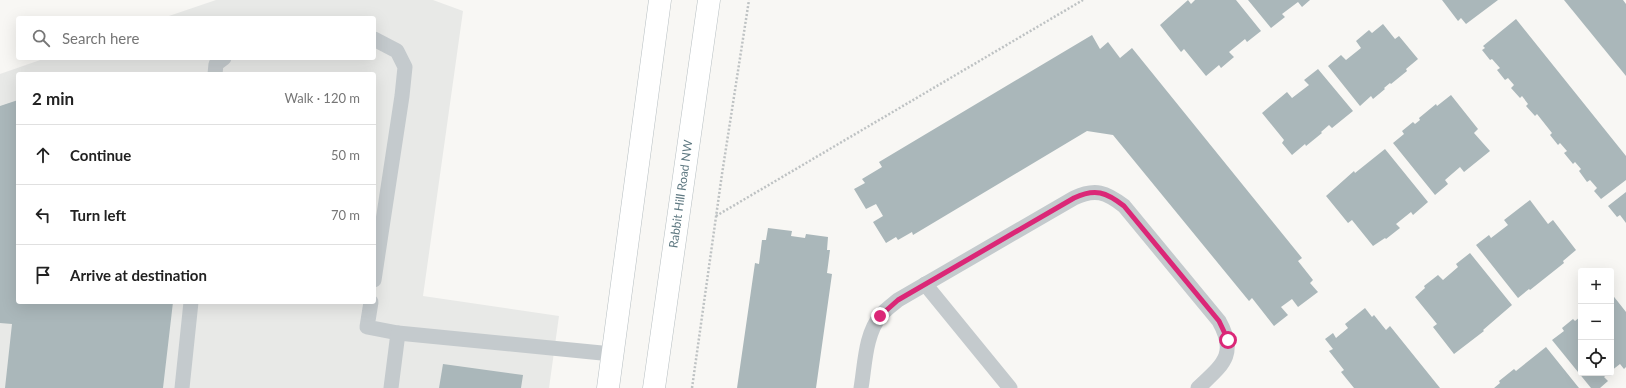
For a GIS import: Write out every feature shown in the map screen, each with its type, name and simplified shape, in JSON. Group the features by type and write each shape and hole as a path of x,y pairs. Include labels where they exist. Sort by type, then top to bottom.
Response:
{"main road":[{"path":"608,388 660,0"},
{"name":"Rabbit Hill Road NW","path":"654,388 709,0"}],"lane":[{"path":"376,40 397,51 405,67 376,267"},
{"path":"215,72 216,64 221,60"},
{"path":"861,388 868,345 873,329 880,316 898,300 1074,198 1084,193 1094,192 1104,193 1124,206 1219,321 1224,330 1228,340 1227,352 1222,365 1198,388"},
{"path":"925,284 1010,388"},
{"path":"182,388 191,304"},
{"path":"371,304 367,327 398,333 612,354"},
{"path":"391,388 398,333"}],"path":[{"path":"692,388 716,216 749,0"},
{"path":"716,216 1083,0"}],"shaded area":[{"path":"216,0 433,0 463,11 423,296 559,316 549,388 0,388 0,74 40,60 376,60 376,16 169,16"}],"building":[{"path":"1188,0 1191,4 1195,0 1236,0 1261,31 1247,42 1245,39 1229,52 1234,57 1221,68 1219,65 1206,76 1184,49 1181,52 1160,25"},
{"path":"1248,0 1310,0 1302,7 1298,2 1282,14 1285,17 1271,28"},
{"path":"1442,0 1498,0 1466,24 1461,18 1458,21"},
{"path":"1564,0 1623,0 1626,4 1626,76"},
{"path":"1516,19 1626,156 1626,180 1601,199 1594,191 1597,188 1590,180 1587,182 1579,171 1581,169 1575,162 1573,164 1564,153 1567,151 1560,143 1558,145 1550,135 1552,133 1537,114 1535,116 1526,106 1528,104 1522,96 1520,98 1511,88 1514,85 1508,78 1505,80 1497,70 1500,68 1492,59 1490,60 1482,50 1485,48 1483,46"},
{"path":"1383,24 1395,39 1399,36 1418,59 1406,69 1407,71 1391,84 1390,83 1373,99 1371,96 1360,106 1328,66 1341,55 1346,60 1361,48 1356,41 1369,30 1372,33"},
{"path":"1092,35 1100,49 1108,42 1120,58 1132,48 1302,258 1298,261 1313,280 1310,283 1318,292 1298,307 1292,299 1281,307 1288,315 1274,326 1252,298 1249,301 1113,135 1087,131 913,235 912,232 898,240 896,237 886,243 873,222 883,216 876,204 866,209 854,189 865,183 862,179 882,167 879,162"},
{"path":"1318,69 1353,111 1332,128 1329,125 1306,146 1305,144 1292,155 1282,143 1284,140 1262,113 1287,92 1292,98 1309,85 1304,80"},
{"path":"1451,95 1478,129 1474,133 1490,151 1464,172 1460,167 1445,180 1448,184 1435,195 1393,143 1404,134 1402,131 1413,122 1415,124 1420,120 1419,118 1436,104 1437,106"},
{"path":"16,101 16,304 173,304 163,388 5,388 12,324 0,323 0,106"},
{"path":"1385,149 1428,202 1413,215 1411,212 1396,224 1400,228 1386,239 1385,238 1373,246 1352,220 1348,223 1326,196 1354,171 1355,173"},
{"path":"1626,192 1626,223 1620,215 1617,217 1608,206"},
{"path":"1530,200 1548,224 1553,220 1576,250 1563,261 1564,263 1518,298 1476,245 1489,235 1491,238 1508,225 1504,220"},
{"path":"768,228 792,231 791,236 805,238 806,234 828,237 827,250 830,250 827,273 832,274 816,388 737,388 755,263 759,264 762,240 766,240"},
{"path":"1470,253 1512,305 1483,330 1484,331 1454,354 1433,327 1437,324 1415,297 1425,288 1424,286 1438,275 1443,280 1458,267 1456,264"},
{"path":"1614,297 1626,312 1626,367 1624,369 1620,364 1614,369"},
{"path":"1365,308 1372,317 1374,315 1386,330 1390,326 1440,388 1354,388 1341,372 1344,370 1329,351 1333,349 1325,339 1333,333 1336,338 1348,328 1345,324"},
{"path":"1573,319 1575,321 1578,319 1578,372 1552,340 1564,331 1562,328"},
{"path":"1546,347 1579,388 1494,388 1500,383 1499,381 1514,369 1516,371"},
{"path":"443,364 523,375 521,388 439,388"},
{"path":"1581,376 1605,376 1604,377 1608,381 1600,388 1591,388"}],"route":[{"path":"880,316 898,300 1074,198 1084,193 1094,192 1104,193 1124,206 1219,321 1228,340"}]}
